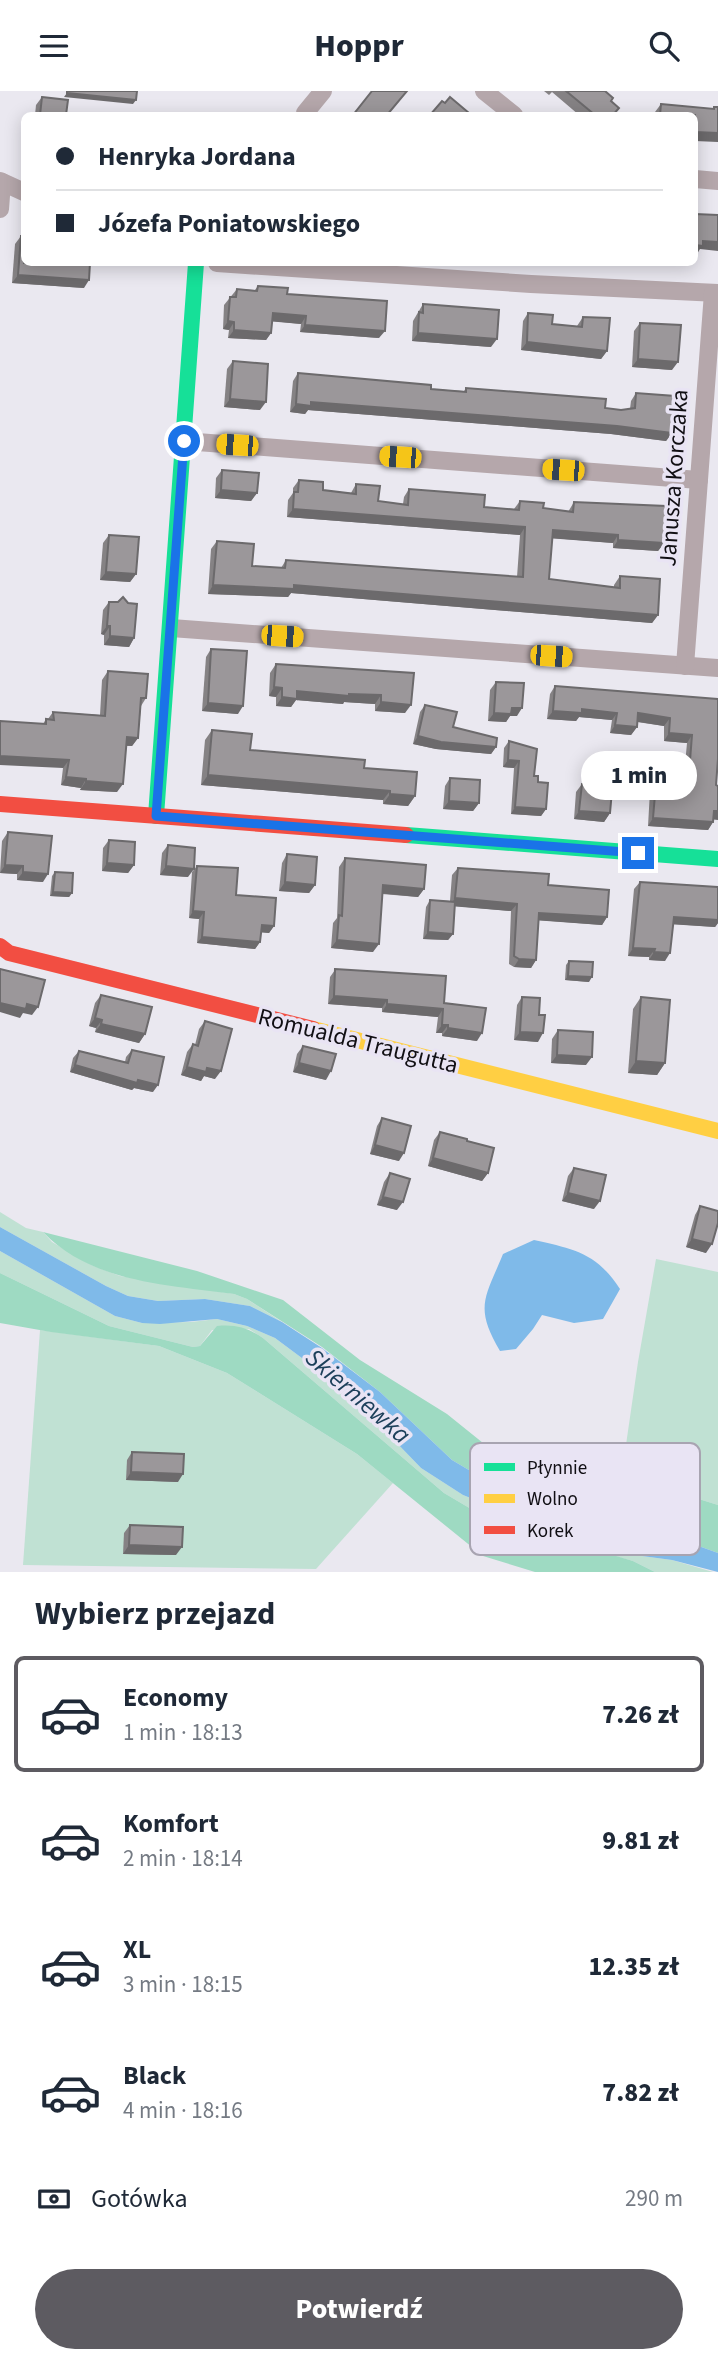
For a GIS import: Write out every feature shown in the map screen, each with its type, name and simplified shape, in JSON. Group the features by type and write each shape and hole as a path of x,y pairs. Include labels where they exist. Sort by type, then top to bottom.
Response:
{"street":[{"path":"306,112 323,91"},
{"path":"484,91 510,112"},
{"path":"698,179 718,181"},
{"path":"0,209 1,182 21,191"},
{"path":"156,816 196,266"},
{"path":"263,266 716,293"},
{"name":"Janusza Korczaka","path":"685,666 716,293"},
{"path":"184,441 699,480"},
{"path":"171,628 718,668"},
{"path":"0,804 718,859"},
{"name":"Romualda Traugutta","path":"0,946 9,953 718,1131"}],"green space":[{"path":"0,1212 26,1228 43,1232 52,1242 91,1265 120,1276 234,1294 247,1299 282,1322 250,1306 205,1299 158,1301 128,1296 0,1227"},
{"path":"43,1232 197,1271 283,1300 360,1360 447,1414 483,1443 470,1443 470,1471 452,1460 380,1392 322,1347 247,1299 234,1294 132,1279 84,1262"},
{"path":"0,1251 115,1316 142,1323 217,1319 247,1326 275,1338 365,1410 421,1468 470,1498 470,1508 444,1493 263,1338 249,1329 212,1330 200,1346 193,1347 109,1326 0,1273"},
{"path":"656,1259 718,1272 718,1505 700,1500 700,1443 626,1443"},
{"path":"0,1273 109,1326 193,1347 200,1346 217,1326 242,1327 263,1338 444,1493 470,1508 470,1545 357,1454 227,1373 159,1346 0,1323"},
{"path":"40,1330 159,1346 227,1373 357,1454 393,1483 316,1569 23,1565"},
{"path":"700,1500 718,1505 718,1553 700,1547"},
{"path":"611,1555 672,1560 713,1572 655,1572 633,1561"},
{"path":"613,1555 655,1572 535,1572 483,1556"}],"water":[{"name":"Skierniewka","path":"0,1227 128,1296 158,1301 205,1299 250,1306 282,1322 380,1392 452,1460 470,1471 470,1498 421,1468 365,1410 275,1338 247,1326 217,1319 160,1324 142,1323 115,1316 0,1251"},
{"path":"534,1240 583,1254 602,1267 620,1289 603,1319 574,1323 542,1315 516,1349 500,1351 487,1323 487,1292 503,1254"},
{"path":"700,1547 718,1553 718,1572 672,1560 634,1555 700,1555"}],"building":[{"path":"67,91 137,91 136,100"},
{"path":"372,91 407,91 390,112 355,112"},
{"path":"566,91 605,91 619,108 616,112 591,112"},
{"path":"42,97 68,100 66,112 40,112"},
{"path":"450,97 468,112 433,112 442,101 445,103"},
{"path":"661,104 714,109 718,107 718,133 698,132 698,112 660,112"},
{"path":"698,214 718,215 718,242 703,241 703,246 698,245"},
{"path":"21,236 21,266 90,266 89,280 18,275"},
{"path":"258,286 288,288 287,294 387,301 385,331 305,325 306,316 273,313 271,333 234,330 234,322 228,321 230,297 236,297 237,289 257,291"},
{"path":"423,304 499,310 497,339 418,333 419,312 423,313"},
{"path":"528,313 553,315 552,324 582,327 583,317 610,318 607,351 527,342"},
{"path":"640,323 681,325 678,362 638,359"},
{"path":"233,361 268,364 266,402 230,399"},
{"path":"298,373 431,385 431,389 466,392 466,388 606,399 605,408 621,410 635,408 636,393 675,396 672,433 617,426 311,402 311,406 296,404"},
{"path":"222,470 259,473 257,493 221,490"},
{"path":"299,480 323,482 323,490 356,494 356,484 380,486 378,501 408,505 409,489 485,495 484,507 519,510 520,501 544,503 543,508 573,512 574,502 666,506 664,543 618,540 618,535 553,530 549,579 620,588 620,576 660,579 658,615 294,585 294,589 213,585 217,541 254,544 252,566 285,568 286,560 523,577 525,527 293,509 294,492 298,492"},
{"path":"109,535 139,537 136,574 106,572"},
{"path":"123,597 128,603 137,604 134,638 110,636 110,626 107,626 109,602 118,602"},
{"path":"211,649 247,651 243,706 208,703"},
{"path":"276,664 414,673 411,705 381,702 381,695 349,696 297,691 297,699 282,697 282,688 274,687"},
{"path":"108,671 148,674 146,698 141,698 138,738 127,737 123,784 66,777 69,760 0,756 0,721 46,724 46,719 54,720 53,712 105,716"},
{"path":"496,682 524,683 522,708 512,708 511,714 494,713"},
{"path":"555,686 718,699 718,811 714,811 713,822 653,818 656,783 688,786 692,735 669,733 670,718 638,713 637,727 615,725 617,713 582,709 582,713 553,711"},
{"path":"425,705 457,712 453,727 497,738 496,747 441,742 418,736"},
{"path":"212,730 252,734 250,750 365,760 364,768 417,772 415,796 390,794 390,791 208,775"},
{"path":"509,741 537,749 534,776 538,776 538,782 548,783 546,809 515,807 519,761 508,760"},
{"path":"593,777 613,779 610,813 579,811 582,784 592,785"},
{"path":"450,778 480,780 479,803 449,801"},
{"path":"8,832 52,836 48,874 23,872 23,866 5,865"},
{"path":"109,840 135,842 134,865 107,863"},
{"path":"168,845 195,848 194,869 166,866"},
{"path":"287,854 317,857 315,885 285,882"},
{"path":"345,858 426,865 424,889 383,885 379,944 337,940 339,915 342,916"},
{"path":"197,866 238,868 236,895 276,898 274,926 262,925 260,942 202,937 204,912 193,911"},
{"path":"458,868 549,874 548,885 609,890 607,917 539,913 536,960 519,959 514,956 517,904 455,898"},
{"path":"55,872 73,873 72,893 53,892"},
{"path":"640,882 718,887 718,920 674,917 670,953 633,948"},
{"path":"430,900 455,902 453,934 428,932"},
{"path":"569,961 593,962 592,977 568,976"},
{"path":"0,969 45,980 38,1007 27,1004 26,1009 0,1003"},
{"path":"335,969 446,976 444,1003 486,1008 482,1033 442,1025 443,1009 387,1004 387,1000 334,996"},
{"path":"101,995 152,1007 145,1034 101,1024 102,1020 95,1018"},
{"path":"522,997 540,998 539,1015 545,1015 543,1033 520,1032"},
{"path":"641,997 670,1000 665,1063 636,1061"},
{"path":"205,1021 232,1029 221,1071 207,1068 206,1072 187,1067 193,1044 198,1046"},
{"path":"558,1030 593,1032 592,1057 557,1055"},
{"path":"303,1046 336,1054 331,1071 299,1063"},
{"path":"132,1050 164,1057 158,1085 138,1080 137,1083 75,1065 79,1051 128,1063"},
{"path":"382,1118 411,1126 404,1153 375,1145"},
{"path":"440,1132 494,1148 488,1173 433,1158"},
{"path":"574,1168 606,1175 600,1201 568,1193"},
{"path":"390,1173 410,1179 403,1202 383,1197"},
{"path":"700,1206 718,1211 718,1223 712,1244 692,1239"},
{"path":"132,1452 184,1454 183,1474 131,1472"},
{"path":"130,1525 183,1527 182,1547 129,1545"}],"traffic: fast":[{"path":"156,816 196,266"},
{"path":"406,835 718,859"}],"traffic: slow":[{"path":"313,1029 718,1131"}],"traffic: jam":[{"path":"0,804 406,835"},
{"path":"0,946 9,953 313,1029"}],"route":[{"path":"184,441 156,816 638,853"}]}
